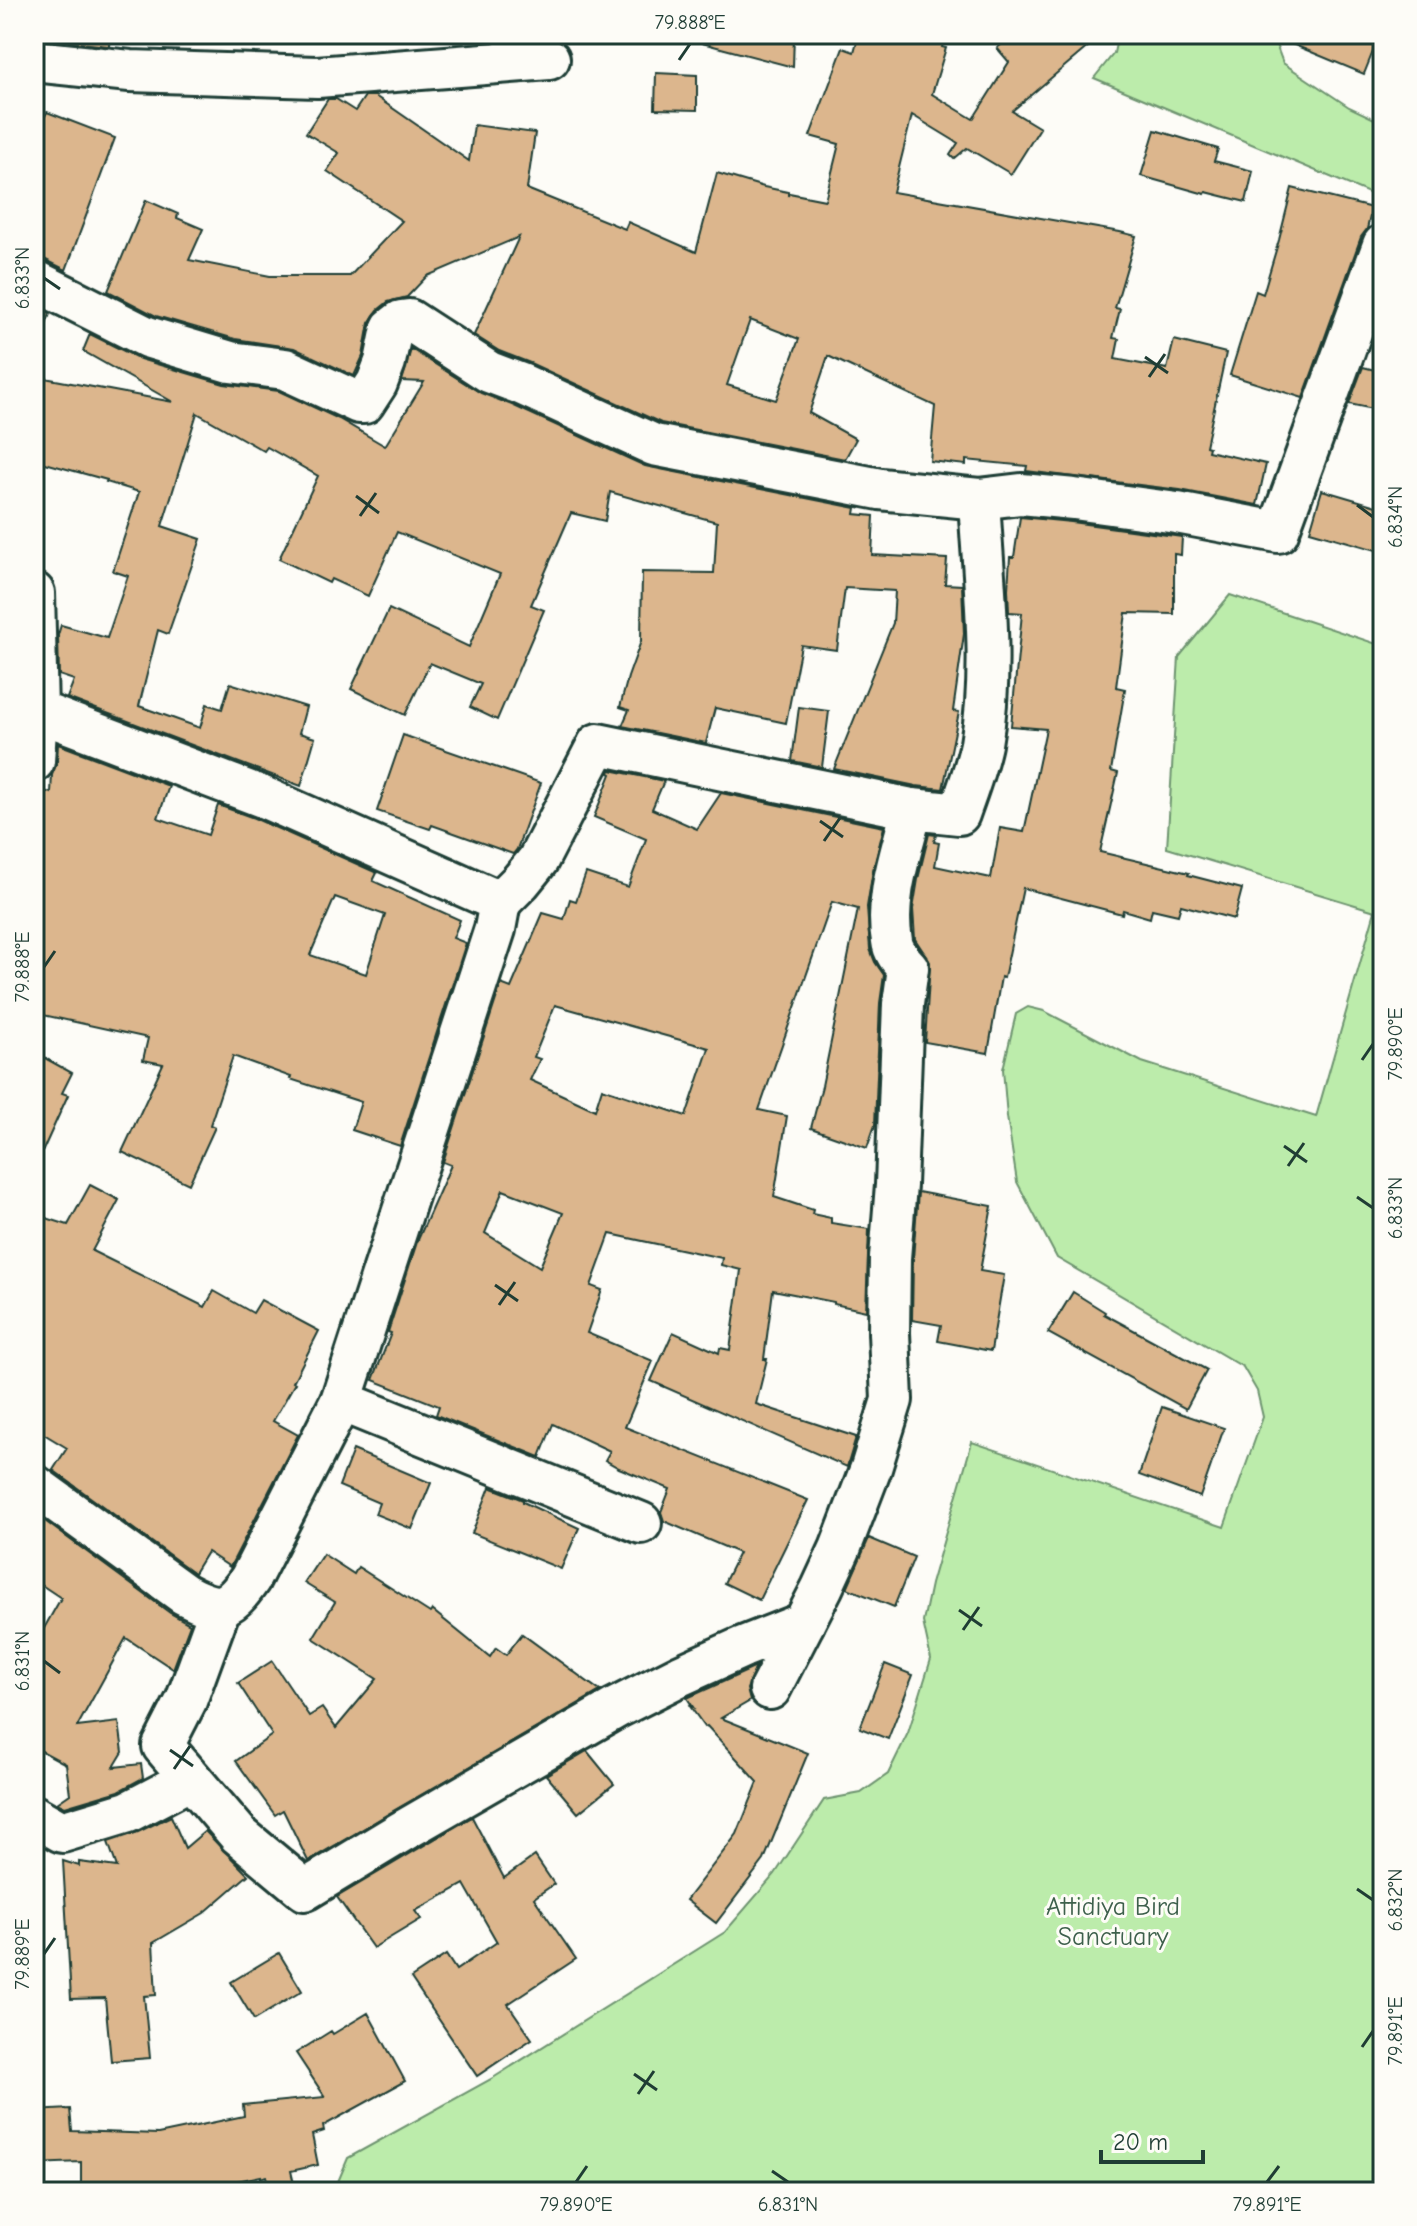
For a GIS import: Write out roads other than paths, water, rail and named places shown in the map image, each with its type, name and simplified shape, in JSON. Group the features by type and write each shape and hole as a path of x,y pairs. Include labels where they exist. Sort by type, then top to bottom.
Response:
{"street":[{"path":"34,61 130,71 317,77 549,59"},
{"path":"34,280 147,337 230,362 285,369 359,403 364,403 377,383 392,328 401,321 409,320 489,372 654,445 880,489 979,499 1021,494 1074,499 1177,513 1278,532 1383,245"},
{"path":"804,1623 743,1647 616,1708 305,1890 239,1835 163,1746 186,1701 220,1608 237,1598 250,1579 341,1401 495,929 500,902 538,860 598,744 912,809 959,814 981,743 988,662 979,499"},
{"path":"34,593 37,711 34,761"},
{"path":"37,711 263,797 500,902"},
{"path":"770,1689 822,1588 845,1535 871,1468 892,1400 890,1258 903,1004 908,968 898,957 892,943 891,908 894,881 912,809"},
{"path":"341,1401 641,1523"},
{"path":"34,1485 184,1594 205,1605 220,1608"},
{"path":"34,1816 62,1832 128,1812 191,1779"}],"park label":[{"name":"Attidiya Bird Sanctuary","path":"1113,1921"}]}
